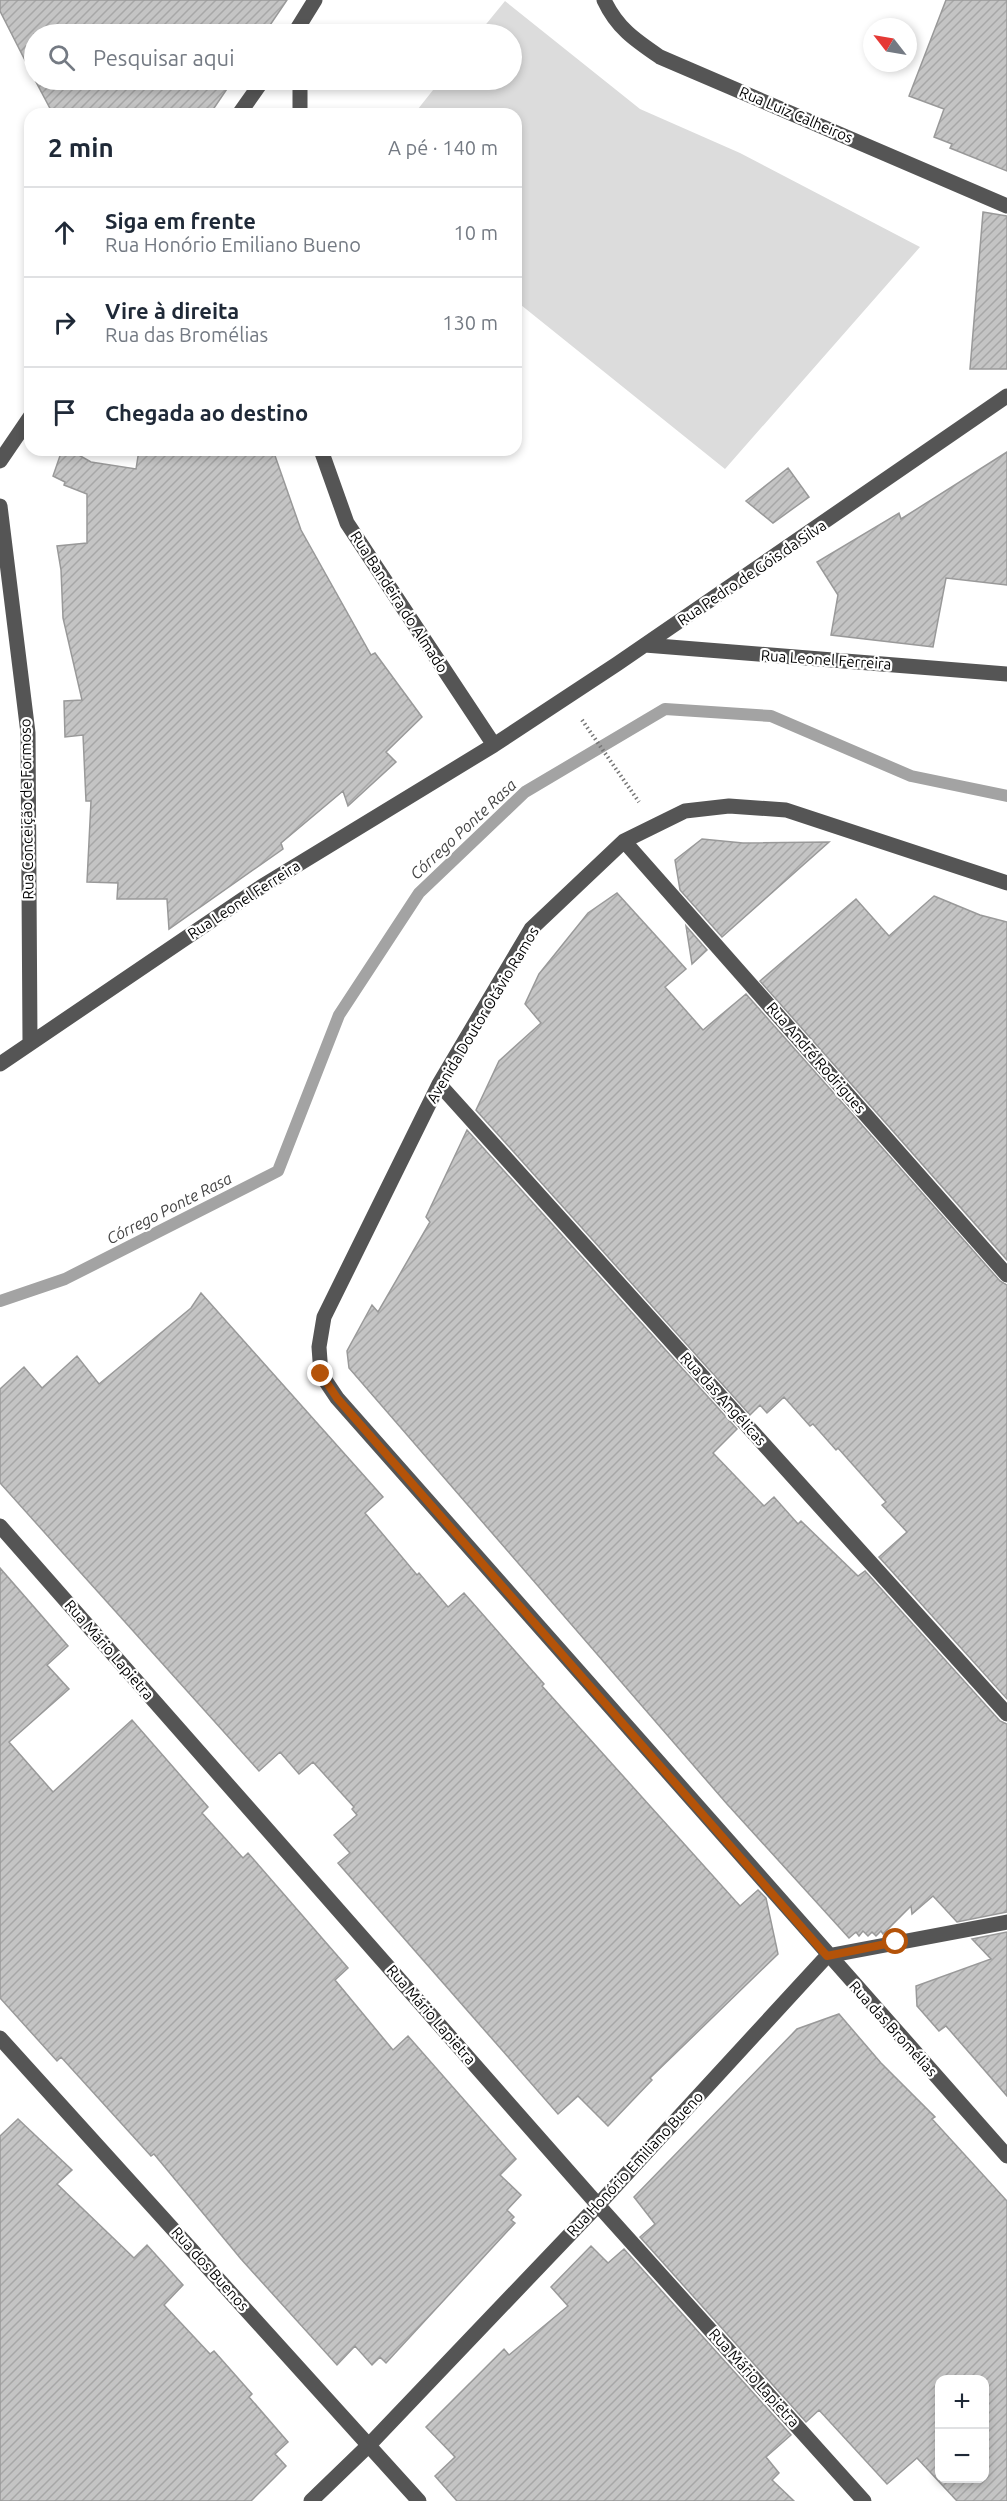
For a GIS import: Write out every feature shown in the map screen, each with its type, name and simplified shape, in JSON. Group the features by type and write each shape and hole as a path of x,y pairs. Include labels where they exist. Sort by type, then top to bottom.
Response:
{"street":[{"path":"303,24 315,0"},
{"name":"Rua Luiz Calheiros","path":"604,0 614,20 638,42 660,57 1007,206"},
{"path":"243,108 256,90"},
{"path":"300,90 300,108"},
{"name":"Rua Pedro de Góis da Silva","path":"494,745 645,645 1007,396"},
{"path":"0,460 24,426"},
{"name":"Rua Bandeira do Almado","path":"323,456 347,523 494,745"},
{"name":"Rua Conceição de Formoso","path":"0,506 28,732 30,1042"},
{"name":"Rua Leonel Ferreira","path":"645,645 1007,674"},
{"name":"Rua Leonel Ferreira","path":"0,1064 261,887 494,745"},
{"name":"Avenida Doutor Otávio Ramos","path":"324,1317 439,1084 531,929 624,841 685,811 729,806 786,810 1007,883"},
{"name":"Rua André Rodrigues","path":"624,841 1007,1275"},
{"name":"Rua das Angélicas","path":"439,1084 1007,1714"},
{"name":"Rua das Bromélias","path":"324,1317 319,1347 321,1374 337,1398 827,1956 1007,2156"},
{"name":"Rua Mário Lapietra","path":"0,1526 598,2205 864,2501"},
{"path":"827,1956 1007,1922"},
{"name":"Rua Honório Emiliano Bueno","path":"311,2501 369,2445 598,2205 827,1956"},
{"name":"Rua dos Buenos","path":"0,2038 419,2501"}],"path":[{"path":"585,725 655,825"}],"shaded area":[{"path":"505,1 640,109 740,153 920,247 725,469 522,306 522,108 419,108 433,90 522,90 522,24 486,24"}],"building":[{"path":"0,0 287,0 271,24 24,24 24,58 0,11"},
{"path":"946,0 1007,0 1007,171 950,148 952,144 934,137 944,109 909,96"},
{"path":"40,90 226,90 214,108 50,108"},
{"path":"983,212 1007,216 1007,369 970,369"},
{"path":"1007,452 1007,585 946,578 933,647 831,635 838,595 817,562 899,513 901,519"},
{"path":"60,456 80,456 91,462 136,469 138,456 275,456 301,530 371,655 375,653 422,717 386,752 396,762 348,806 343,791 281,843 283,849 169,929 167,899 117,899 118,883 87,882 91,801 86,801 83,735 65,737 64,701 82,700 63,618 61,570 57,546 87,543 87,494 64,485 65,482 53,476"},
{"path":"788,468 809,497 773,523 746,501"},
{"path":"702,839 743,843 829,842 722,937 680,890 675,860"},
{"path":"617,893 686,969 665,987 703,1030 746,994 1000,1281 1007,1285 1007,1699 879,1557 907,1532 882,1505 886,1502 838,1448 836,1450 813,1424 810,1426 784,1397 767,1413 760,1405 750,1415 476,1110 499,1061 541,1023 525,1004 539,974 588,913"},
{"path":"934,896 980,915 1007,922 1007,1260 760,981 856,899 889,936"},
{"path":"686,926 707,950 692,964"},
{"path":"467,1130 737,1429 713,1453 764,1506 774,1497 798,1524 801,1521 858,1576 865,1571 1000,1721 1007,1724 1007,1912 957,1922 933,1896 912,1914 911,1906 883,1934 881,1931 876,1936 872,1932 868,1936 863,1931 859,1936 856,1932 849,1938 727,1804 349,1368 347,1351 372,1305 378,1312 430,1222 426,1217"},
{"path":"201,1293 383,1497 365,1513 417,1575 419,1573 448,1607 464,1593 544,1684 542,1686 740,1906 758,1890 766,1898 778,1954 650,2078 652,2080 608,2126 578,2096 558,2114 338,1863 350,1853 334,1835 357,1815 352,1809 354,1807 313,1762 299,1774 280,1752 259,1771 0,1483 0,1389 24,1367 42,1388 77,1356 99,1384 191,1308"},
{"path":"0,1568 68,1646 47,1665 69,1689 9,1742 53,1792 132,1720 208,1807 202,1813 243,1858 248,1853 348,1968 335,1980 393,2050 408,2036 516,2159 500,2175 521,2195 507,2210 514,2217 511,2220 515,2223 386,2363 380,2357 372,2365 355,2346 337,2365 241,2259 154,2154 151,2156 61,2057 57,2061 0,1998"},
{"path":"1007,1932 1007,2096 946,2026 939,2031 917,2006 916,1986 991,1959 972,1939"},
{"path":"839,2014 881,2063 935,2117 932,2119 1007,2201 1007,2501 957,2501 940,2483 989,2483 989,2375 935,2375 935,2477 917,2458 887,2484 819,2410 806,2422 640,2237 655,2224 634,2197 797,2029"},
{"path":"18,2119 72,2170 57,2184 134,2258 147,2245 183,2285 164,2305 210,2354 214,2351 252,2394 249,2397 288,2442 275,2454 286,2466 251,2501 0,2501 0,2136"},
{"path":"591,2246 608,2263 624,2249 791,2435 766,2457 779,2473 772,2480 794,2501 457,2501 435,2476 455,2457 426,2427 504,2349 509,2355 568,2306 551,2287"}],"waterway":[{"name":"Córrego Ponte Rasa","path":"0,1301 65,1279 278,1171 339,1015 419,893 525,792 665,709 771,716 911,776 1007,796"}],"route":[{"path":"321,1374 337,1398 827,1956 896,1942"}]}
